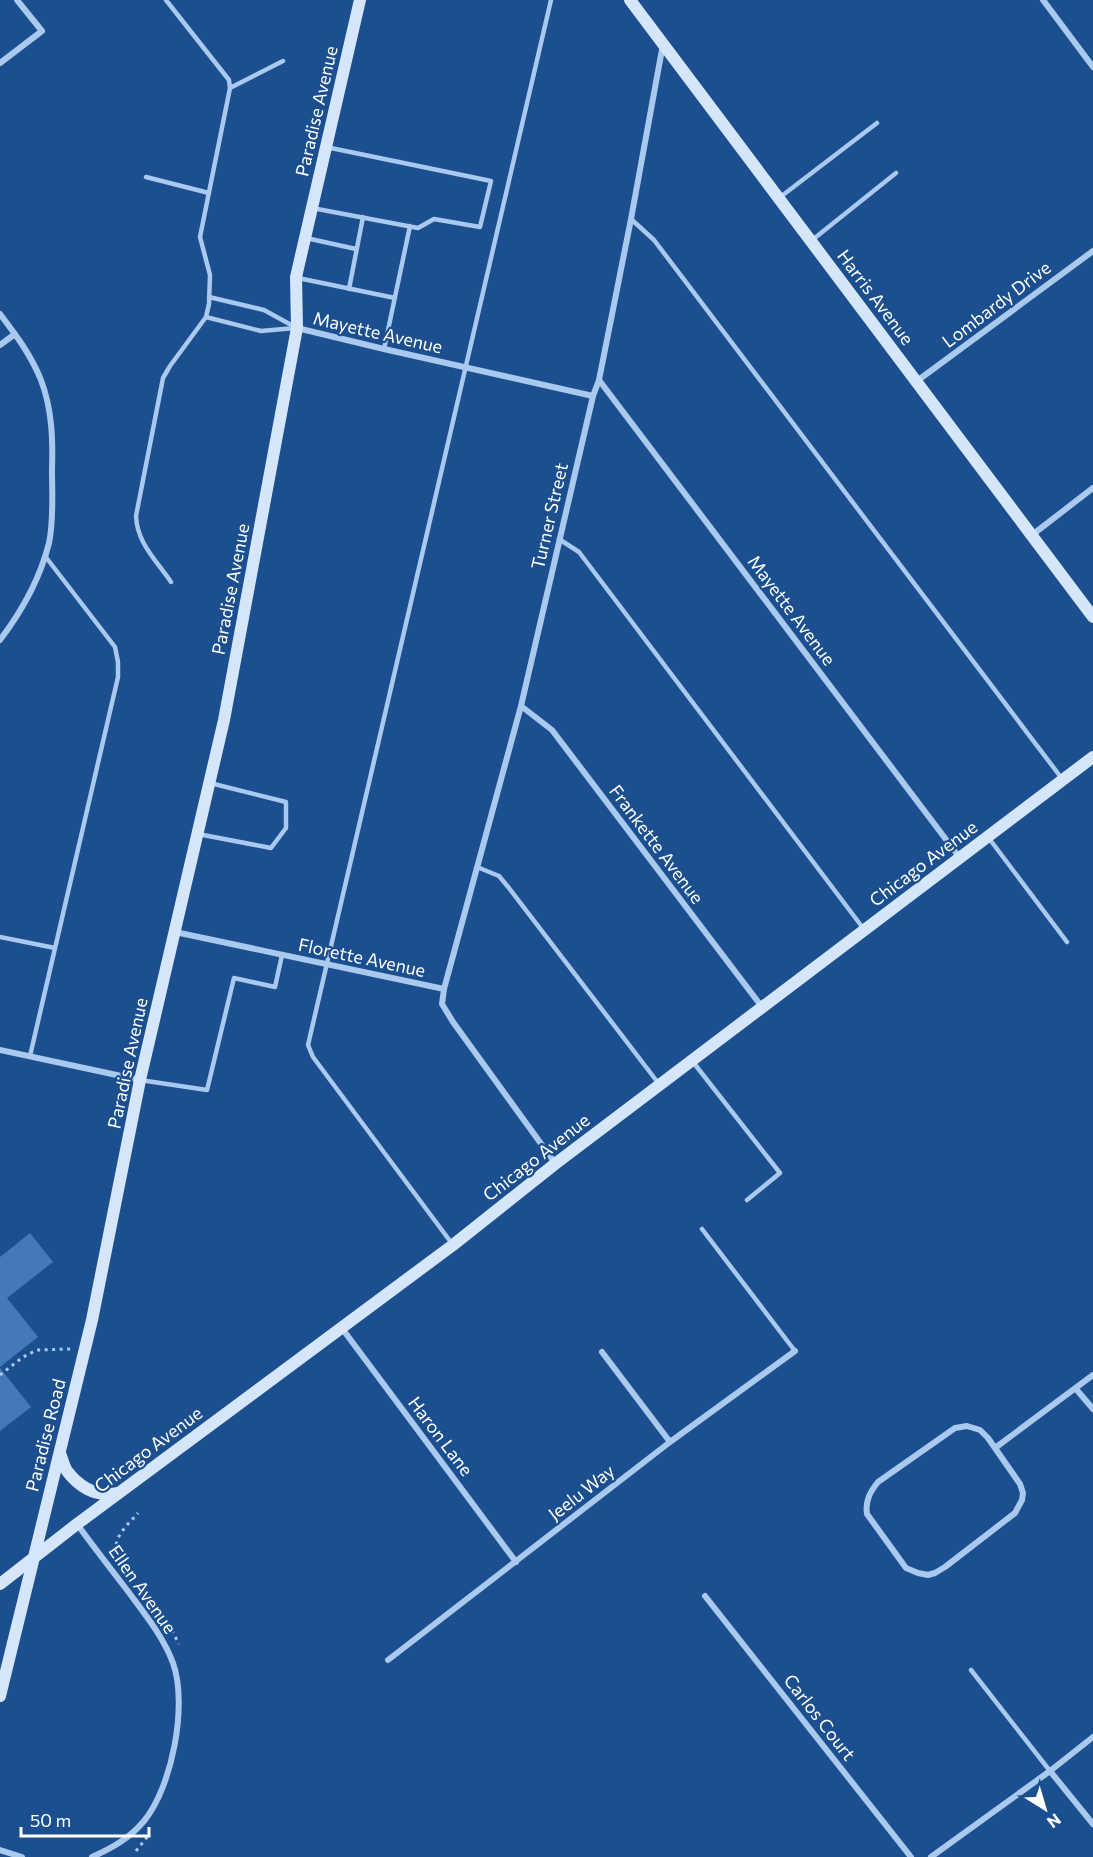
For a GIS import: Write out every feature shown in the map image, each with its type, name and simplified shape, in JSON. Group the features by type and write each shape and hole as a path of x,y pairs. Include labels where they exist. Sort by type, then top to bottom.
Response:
{"street":[{"path":"0,63 42,31 17,0"},
{"name":"Paradise Avenue","path":"120,1182 140,1080 226,708 297,328 296,277 360,0"},
{"name":"Harris Avenue","path":"630,0 1093,616"},
{"path":"1043,0 1093,68"},
{"name":"Turner Street","path":"444,989 521,706 593,396 599,380 663,44"},
{"name":"Lombardy Drive","path":"916,382 1093,251"},
{"path":"0,314 29,354 42,382 53,437 49,541 40,571 27,599 0,640"},
{"name":"Mayette Avenue","path":"297,328 593,396"},
{"path":"0,345 15,334"},
{"name":"Mayette Avenue","path":"599,380 960,858"},
{"path":"1032,535 1093,488"},
{"name":"Frankette Avenue","path":"521,706 552,730 762,1007"},
{"name":"Chicago Avenue","path":"0,1584 34,1556 453,1245 555,1164 1093,757"},
{"name":"Florette Avenue","path":"175,932 444,989 442,1004 453,1022 555,1164"},
{"path":"0,1050 140,1080"},
{"name":"Paradise Road","path":"0,1696 2,1676 85,1348 120,1182"},
{"name":"Haron Lane","path":"341,1327 516,1562"},
{"name":"Jeelu Way","path":"388,1660 670,1442 795,1351"},
{"path":"602,1352 670,1442"},
{"path":"995,1448 1093,1375"},
{"path":"1076,1389 1093,1409"},
{"path":"968,1426 980,1430 995,1448 1020,1484 1023,1493 1015,1513 935,1573 928,1575 906,1568 867,1514 866,1503 871,1491 878,1482 955,1428 968,1426"},
{"path":"60,1452 67,1470 88,1490 105,1496 119,1493"},
{"name":"Ellen Avenue","path":"77,1524 152,1623 173,1664 179,1688 176,1731 168,1776 158,1800 144,1821 126,1838 92,1857"},
{"name":"Carlos Court","path":"705,1596 911,1857"},
{"path":"931,1857 1093,1737"},
{"path":"1050,1771 1093,1824"},
{"path":"0,1850 22,1857"}],"lane":[{"path":"166,0 229,80 230,88 200,237 210,275 206,317 163,378 136,516 136,529 143,543 171,582"},
{"path":"453,1245 313,1057 308,1045 551,0"},
{"path":"230,88 283,61"},
{"path":"779,198 878,123"},
{"path":"312,207 418,228 434,219 480,227 491,181 326,147"},
{"path":"811,241 896,173"},
{"path":"146,177 209,193"},
{"path":"350,289 363,217"},
{"path":"631,219 654,240 1063,780"},
{"path":"384,349 410,226"},
{"path":"305,238 357,249"},
{"path":"296,277 395,298"},
{"path":"209,297 264,310 297,328"},
{"path":"206,317 261,331 297,328"},
{"path":"559,539 579,552 864,930"},
{"path":"30,1056 118,677 115,647 45,556"},
{"path":"198,834 271,848 286,828 286,801 209,783"},
{"path":"988,837 1067,942"},
{"path":"477,867 499,876 660,1085"},
{"path":"0,937 55,948"},
{"path":"140,1080 207,1090 234,978 275,987 282,955"},
{"path":"692,1060 780,1173 747,1200"},
{"path":"702,1229 795,1351"},
{"path":"971,1670 1050,1771"}],"path":[{"path":"0,1375 23,1357 37,1350 85,1348"}],"building":[{"path":"30,1233 53,1262 7,1298 38,1337 0,1367 0,1257"},
{"path":"0,1368 31,1407 0,1431"}]}
